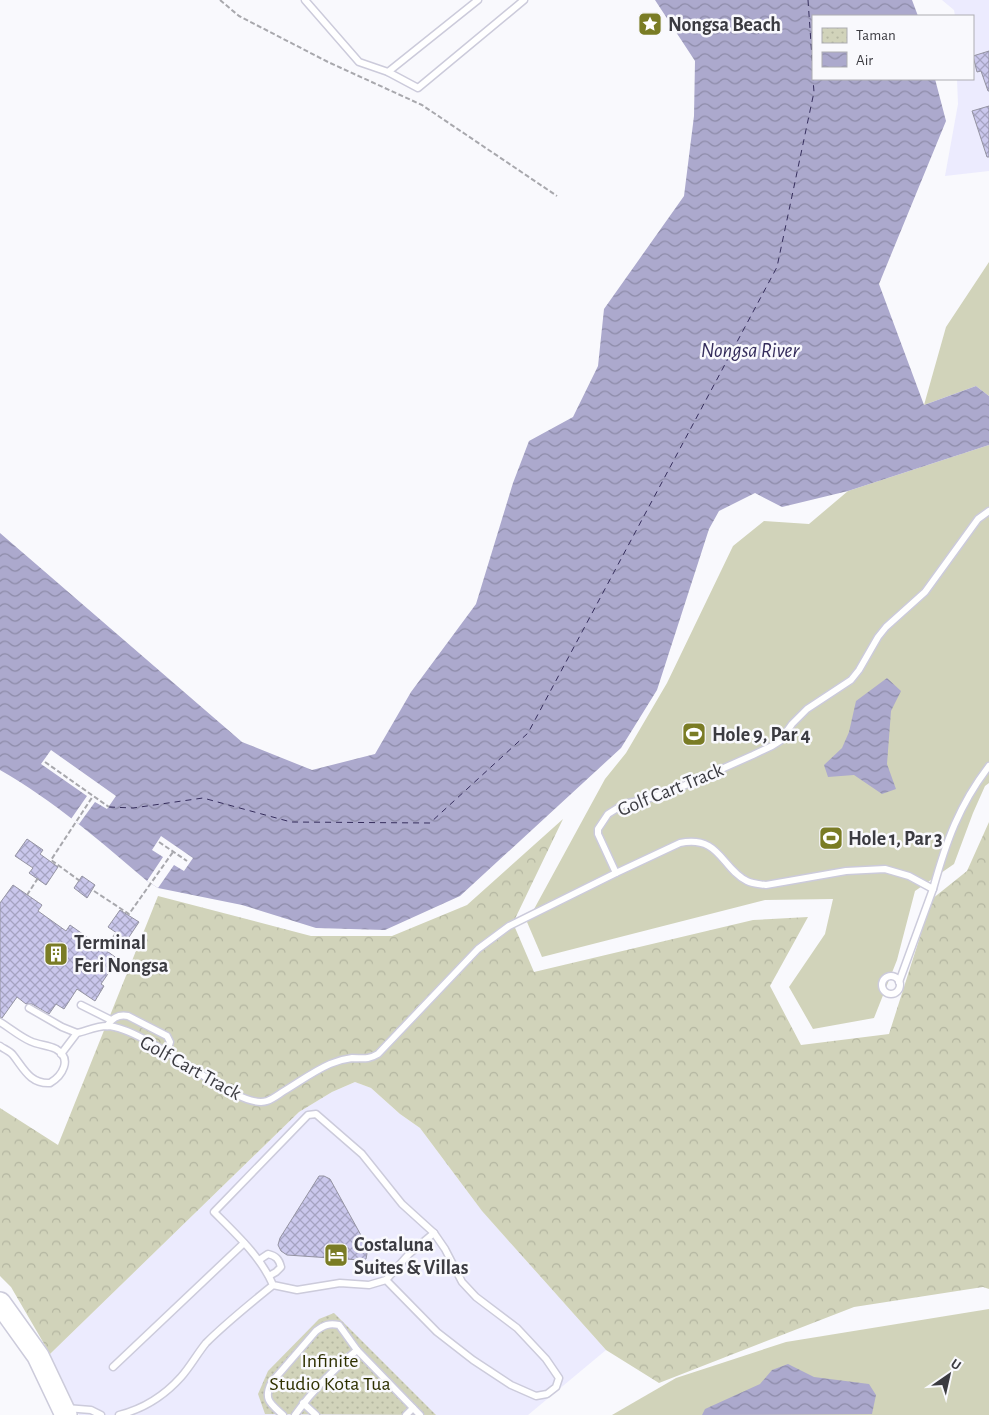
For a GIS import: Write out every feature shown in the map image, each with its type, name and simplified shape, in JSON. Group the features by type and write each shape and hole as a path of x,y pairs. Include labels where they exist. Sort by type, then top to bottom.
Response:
{"highway":[{"path":"0,1303 38,1356 64,1411"}],"lane":[{"path":"305,0 359,62 388,72 418,88 524,0"},
{"path":"388,72 478,0"},
{"name":"Golf Cart Track","path":"106,1026 143,1039 234,1094 246,1099 267,1102 325,1066 339,1060 352,1058 370,1059 378,1054 478,949 509,926 616,873 598,834 598,829 608,814 624,804 681,787 759,752 780,740 807,709 851,680 886,627 924,592 978,519 989,511"},
{"path":"899,982 959,813 972,788 989,766"},
{"path":"616,873 680,843 688,842 705,844 712,848 722,856 738,875 748,882 756,884 766,885 846,872 885,868 909,876 933,889"},
{"path":"81,1005 111,1020"},
{"path":"29,1008 62,1027 77,1033 106,1026 111,1020 119,1016 128,1016 164,1034 170,1040 167,1052"},
{"path":"0,1022 26,1039 56,1049 61,1054 65,1065 61,1075 50,1083 45,1084 26,1074 12,1054 0,1046"},
{"path":"61,1054 77,1033"},
{"path":"273,1285 259,1260 214,1212 308,1115 316,1114 362,1154 402,1204 434,1233 445,1249 462,1282 476,1297 517,1328 546,1360 559,1378 556,1387 547,1394 536,1396 511,1385 473,1360 437,1332 386,1280"},
{"path":"273,1285 298,1290 340,1283 369,1285 386,1280 409,1254 434,1233"},
{"path":"113,1367 244,1243"},
{"path":"259,1260 268,1254 274,1255 279,1260 281,1266 269,1276"},
{"path":"120,1415 137,1411 162,1395 181,1377 211,1339 229,1321 273,1285"},
{"path":"283,1415 270,1403 267,1397 271,1383 316,1331 324,1325 331,1324 339,1325 357,1350 420,1415"},
{"path":"295,1415 303,1403 357,1350"},
{"path":"303,1403 316,1415"},
{"path":"406,1415 413,1408"},
{"path":"64,1411 90,1410 101,1415"}],"path":[{"path":"220,0 239,16 328,62 422,105 557,196"},
{"path":"45,762 108,807"},
{"path":"80,881 51,860 93,796"},
{"path":"159,842 187,861"},
{"path":"94,891 129,914 173,852"},
{"path":"27,895 38,878"},
{"path":"104,949 117,932"}],"shaded area":[{"path":"942,0 989,0 989,171 945,176 958,104 957,80 974,80 974,15 955,15 954,10"},
{"name":"Costaluna Suites & Villas","path":"355,1082 371,1088 400,1114 420,1128 482,1211 606,1350 528,1415 79,1415 50,1354 299,1112 332,1092"}],"green space":[{"path":"989,262 989,396 976,386 924,405 946,327"},
{"path":"989,445 989,783 985,786 973,813 954,864 915,891 897,960 874,1018 813,1029 789,987 825,934 833,899 765,900 542,957 527,922 605,779 626,753 667,683 733,546 764,521 809,524 848,491"},
{"path":"563,819 513,923 534,972 753,920 808,917 770,986 801,1045 889,1034 932,899 967,871 989,822 989,1289 983,1287 854,1307 659,1383 606,1350 482,1211 420,1128 400,1114 371,1088 355,1082 332,1092 299,1112 50,1354 11,1287 0,1276 0,1108 58,1145 158,896 311,936 392,936 467,905"},
{"path":"989,1309 989,1415 612,1415 676,1378 786,1342"},
{"name":"Infinite Studio Kota Tua","path":"334,1313 436,1415 265,1414 258,1394 268,1371 319,1319"}],"water":[{"name":"Nongsa River","path":"655,0 912,0 918,15 812,15 812,80 935,80 946,121 879,284 924,405 976,386 989,396 989,445 848,491 782,507 755,493 719,511 709,529 657,690 621,748 460,896 385,930 316,928 242,905 158,888 39,794 0,770 0,533 242,742 312,770 375,754 411,692 476,604 513,483 529,441 573,417 598,366 604,309 684,196 694,116 695,61"},
{"path":"887,678 901,691 891,711 887,764 896,789 882,794 854,775 828,777 824,765 842,748 849,732 856,701"},
{"path":"788,1364 814,1377 869,1384 876,1395 872,1414 702,1415 705,1409 760,1384 772,1370"}],"pier":[{"path":"51,750 116,796 107,809 95,802 79,824 71,819 87,796 41,764"},
{"path":"161,836 193,858 184,871 174,865 158,888 147,881 163,857 152,850"}],"building":[{"path":"989,51 989,91 981,71 977,72 974,56"},
{"path":"989,106 989,157 987,157 972,111"},
{"name":"Terminal Feri Nongsa","path":"27,839 43,850 40,854 58,867 46,885 29,873 33,868 15,856"},
{"name":"Terminal Feri Nongsa","path":"82,876 95,885 87,898 74,888"},
{"name":"Terminal Feri Nongsa","path":"13,885 42,905 38,911 66,931 70,925 118,959 101,984 104,986 95,1001 77,989 64,1009 56,1004 49,1014 32,1004 26,1004 17,997 2,1018 0,1017 0,903"},
{"name":"Terminal Feri Nongsa","path":"120,910 139,922 127,940 108,927"},
{"path":"319,1176 330,1179 368,1248 366,1259 287,1255 281,1251 278,1245 280,1238"}],"ferry route":[{"path":"808,0 812,58"},
{"path":"109,807 133,808 203,798 291,822 430,823 528,733 777,267 814,92 813,80"}],"place":[{"name":"Nongsa Beach","path":"650,24"},
{"name":"Hole 9, Par 4","path":"694,734"},
{"name":"Hole 1, Par 3","path":"831,838"},
{"name":"Terminal Feri Nongsa","path":"56,954"},
{"name":"Costaluna Suites & Villas","path":"336,1255"}]}
